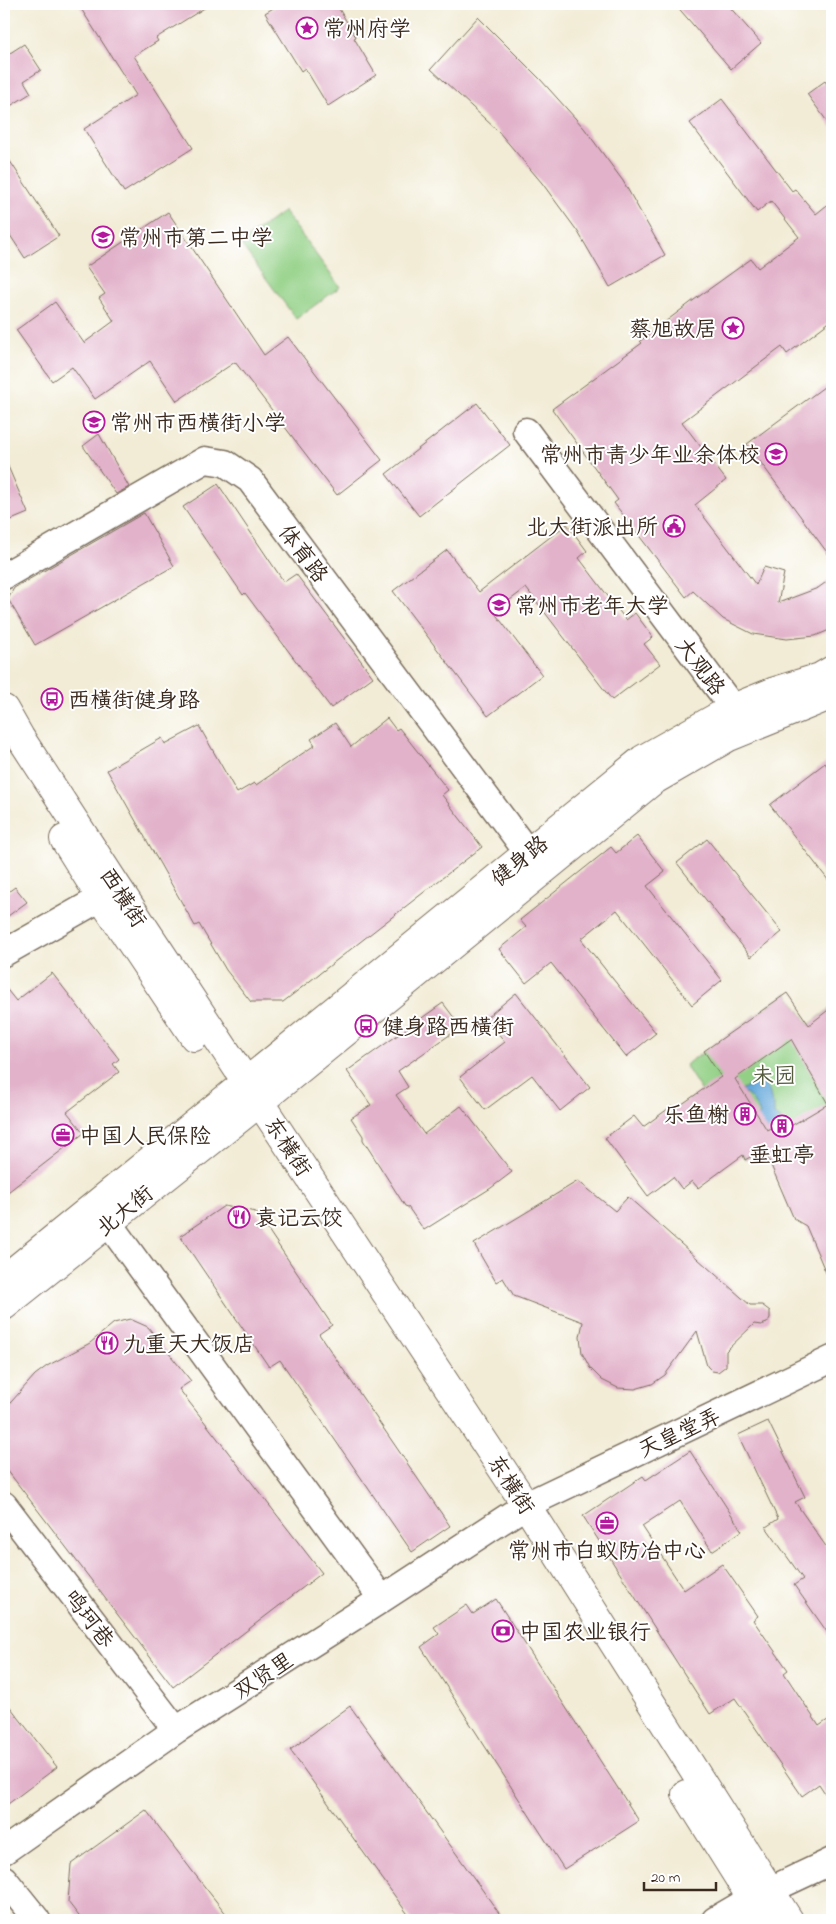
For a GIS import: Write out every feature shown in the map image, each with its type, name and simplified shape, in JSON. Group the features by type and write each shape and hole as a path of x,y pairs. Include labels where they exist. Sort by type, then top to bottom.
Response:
{"main road":[{"name":"健身路","path":"246,1098 528,853 643,759 733,708 775,691 820,678 832,670"},
{"name":"健身路","path":"246,1098 653,781 729,737 832,695"},
{"name":"西横街","path":"4,709 246,1098"},
{"name":"西横街","path":"4,742 101,898 246,1098"},
{"name":"北大街","path":"4,1306 102,1214 246,1098"},
{"name":"东横街","path":"246,1098 518,1510 762,1903 789,1920"},
{"name":"北大街","path":"4,1280 102,1214"}],"street":[{"name":"大观路","path":"526,431 733,708"},
{"name":"体育路","path":"4,576 205,460 225,463 250,480 528,853"},
{"path":"4,953 101,898"},
{"path":"102,1214 382,1599"},
{"name":"天皇堂弄","path":"518,1510 832,1359"},
{"name":"鸣珂巷","path":"4,1505 176,1730"},
{"name":"双贤里","path":"4,1851 176,1730 518,1510"},
{"path":"715,1920 762,1903 832,1861"},
{"path":"4,1879 37,1920"}],"green space":[{"path":"284,211 340,287 296,319 240,243"},
{"name":"未园","path":"787,993 809,1025 832,1007 832,1108 745,1160 685,1065"}],"water":[{"path":"755,1079 759,1079 768,1090 774,1107 774,1115 781,1119 775,1123 773,1130 768,1133 757,1119 760,1114 755,1104 742,1092 742,1089 749,1086"}],"building":[{"path":"78,4 211,4 156,38 158,41 134,56 193,148 124,192 84,129 136,95"},
{"path":"280,4 336,4 376,75 328,106 305,68 301,71 265,13"},
{"path":"675,4 727,4 761,43 731,69"},
{"path":"478,17 540,79 584,128 623,181 665,255 610,287 578,232 542,183 498,131 431,69"},
{"path":"24,44 41,70 24,81 31,93 4,110 4,51 7,55"},
{"path":"825,81 832,91 832,128 807,94"},
{"path":"722,99 792,191 795,189 816,214 832,201 832,320 787,354 782,347 682,422 726,480 695,505 756,585 764,567 784,573 778,603 818,588 832,578 832,629 815,636 787,639 753,634 723,619 693,591 686,597 614,503 618,500 552,409 642,343 640,341 694,300 751,259 758,268 799,237 771,201 757,212 690,123"},
{"path":"4,152 59,236 25,258 4,226"},
{"path":"168,212 264,355 288,337 382,460 337,495 235,362 177,401 150,361 95,399 72,367 52,381 16,330 55,302 84,343 114,321 99,298 105,294 86,267"},
{"path":"832,381 832,559 747,444"},
{"path":"477,403 510,445 419,516 386,474"},
{"path":"99,434 129,487 116,494 83,446"},
{"path":"4,457 28,513 4,523"},
{"path":"218,484 284,582 296,574 373,677 331,708 245,593 243,595 183,507"},
{"path":"144,513 174,566 35,645 8,599 14,588"},
{"path":"567,524 587,551 579,558 626,620 635,613 653,637 644,644 660,664 612,700 526,588 494,612 542,675 488,716 393,591 447,550 479,592"},
{"path":"387,718 396,730 399,728 448,790 442,795 482,847 283,1002 251,1002 226,970 199,924 195,926 107,770 162,738 165,744 199,726 237,793 254,783 256,785 315,745 311,739 335,723 351,747"},
{"path":"825,763 832,773 832,885 770,805"},
{"path":"637,836 665,872 647,886 722,980 692,1005 617,910 581,939 656,1033 626,1057 551,963 526,983 499,949 526,927 520,920 611,847 616,853"},
{"path":"707,839 782,932 751,957 677,863"},
{"path":"15,887 27,902 4,919 4,895"},
{"path":"52,973 119,1059 113,1064 119,1072 67,1112 84,1133 4,1195 4,986 16,1001"},
{"path":"516,993 590,1087 560,1111 532,1075 485,1110 460,1077 505,1042 486,1018"},
{"path":"787,993 809,1025 832,1007 832,1287 806,1226 794,1219 764,1149 745,1160 743,1155 698,1188 692,1181 682,1189 673,1177 648,1196 605,1138 634,1116 643,1127 672,1106 675,1109 721,1077 704,1051","holes":["791,1039 828,1104 789,1127 785,1119 767,1130 735,1079"]},
{"path":"443,1003 461,1027 398,1071 408,1087 396,1095 424,1134 461,1106 512,1172 491,1188 424,1230 408,1207 405,1206 351,1118 371,1105 347,1071"},
{"path":"578,1181 615,1211 628,1197 750,1305 762,1305 770,1311 770,1318 767,1323 761,1325 754,1324 726,1351 726,1366 718,1372 712,1371 707,1366 697,1331 665,1375 652,1384 635,1389 618,1388 602,1380 590,1368 582,1353 580,1337 583,1322 514,1296 503,1278 496,1282 474,1244"},
{"path":"224,1206 256,1212 332,1325 319,1334 450,1526 412,1552 280,1360 269,1367 180,1236"},
{"path":"130,1319 148,1327 191,1381 179,1389 322,1573 173,1687 4,1466 4,1410 35,1375 47,1366 90,1343 114,1323"},
{"path":"768,1421 805,1497 795,1502 832,1555 832,1639 794,1585 803,1579 766,1527 778,1519 738,1435"},
{"path":"690,1451 742,1531 712,1551 680,1501 642,1526 684,1590 722,1564 758,1616 753,1620 788,1670 784,1673 819,1726 832,1717 832,1804 819,1784 802,1796 735,1698 710,1714 583,1516 643,1476 646,1480"},
{"path":"496,1599 639,1821 564,1869 421,1647 439,1634 434,1627 467,1605 473,1614"},
{"path":"4,1699 57,1767 4,1807"},
{"path":"350,1706 504,1920 412,1920 290,1750"},
{"path":"146,1810 231,1920 82,1920 68,1902 71,1864"}],"place":[{"name":"常州府学","path":"307,28"},
{"name":"常州市第二中学","path":"103,237"},
{"name":"蔡旭故居","path":"733,328"},
{"name":"常州市西横街小学","path":"94,422"},
{"name":"常州市青少年业余体校","path":"776,454"},
{"name":"北大街派出所","path":"674,526"},
{"name":"常州市老年大学","path":"499,605"},
{"name":"西横街健身路","path":"52,699"},
{"name":"健身路西横街","path":"366,1026"},
{"name":"乐鱼榭","path":"745,1114"},
{"name":"垂虹亭","path":"782,1126"},
{"name":"中国人民保险","path":"63,1135"},
{"name":"袁记云饺","path":"239,1217"},
{"name":"九重天大饭店","path":"107,1343"},
{"name":"常州市白蚁防冶中心","path":"607,1523"},
{"name":"中国农业银行","path":"503,1631"}]}
